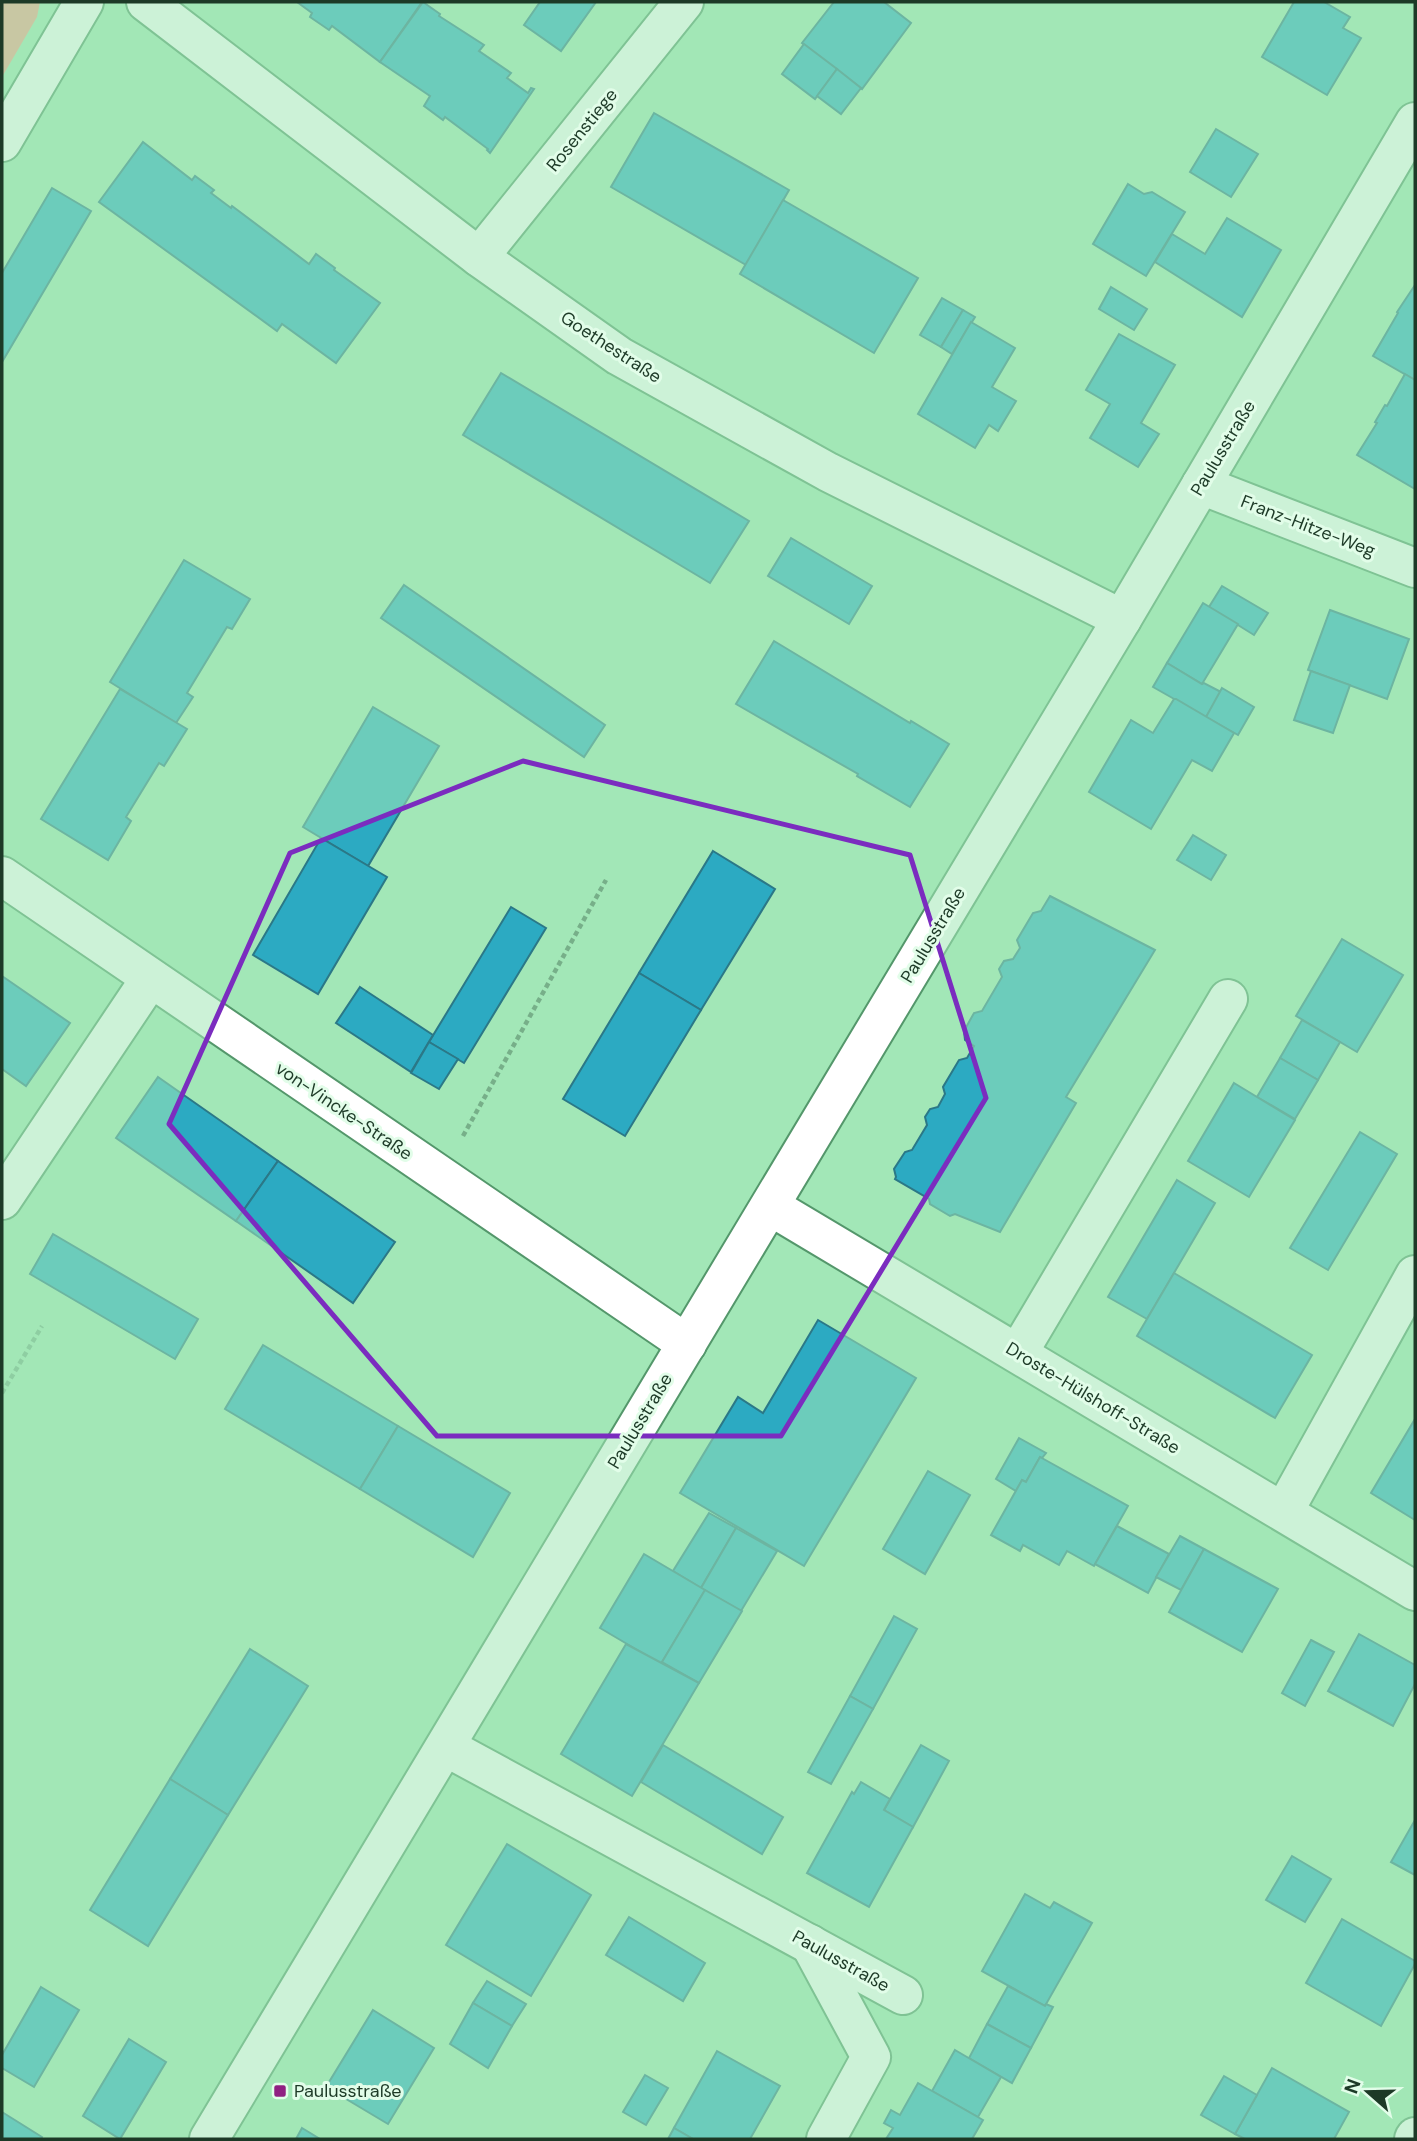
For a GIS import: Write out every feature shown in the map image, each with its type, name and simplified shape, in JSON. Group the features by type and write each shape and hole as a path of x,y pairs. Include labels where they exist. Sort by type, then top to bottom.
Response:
{"street":[{"path":"2,142 84,2"},
{"name":"Goethestraße","path":"146,2 479,257 619,356 828,472 1122,619"},
{"name":"Rosenstiege","path":"479,257 684,2"},
{"name":"Paulusstraße","path":"209,2139 1122,619 1415,121"},
{"name":"Franz-Hitze-Weg","path":"1201,485 1415,568"},
{"name":"von-Vincke-Straße","path":"2,876 687,1343"},
{"path":"2,1200 150,979"},
{"path":"1018,1353 1228,999"},
{"name":"Droste-Hülshoff-Straße","path":"770,1206 1415,1591"},
{"path":"1284,1511 1415,1275"},
{"name":"Paulusstraße","path":"446,1747 903,1995"},
{"path":"810,1944 871,2057 826,2139"}],"path":[{"path":"441,1176 606,880"},
{"path":"2,1393 42,1326"}],"highlighted area":[{"path":"523,761 910,855 986,1098 781,1436 437,1436 169,1124 290,853"}],"shaded area":[{"path":"2,2 40,2 37,17 2,77"}],"building":[{"path":"297,2 422,2 380,62 332,26 329,30 310,17 312,13"},
{"path":"423,2 440,14 439,16 484,45 479,51 511,73 507,78 528,93 531,88 534,89 490,153 445,117 443,120 424,106 430,96 380,62"},
{"path":"540,2 596,2 561,51 524,25"},
{"path":"834,2 884,2 911,23 862,89 802,43"},
{"path":"1294,2 1324,2 1350,17 1343,28 1361,38 1327,95 1262,57"},
{"path":"804,44 837,69 815,99 782,74"},
{"path":"837,69 861,88 841,114 817,96"},
{"path":"654,113 789,190 746,265 611,187"},
{"path":"1216,129 1258,154 1231,197 1190,172"},
{"path":"143,142 192,180 195,176 214,190 211,193 309,264 316,254 380,303 336,363 282,324 277,331 99,202"},
{"path":"1128,184 1144,194 1152,192 1185,212 1146,276 1093,244"},
{"path":"52,188 91,211 2,362 2,273"},
{"path":"783,200 918,278 874,353 740,274"},
{"path":"1227,218 1281,250 1242,317 1155,262 1172,234 1205,254"},
{"path":"1415,285 1415,380 1373,356"},
{"path":"1111,287 1147,309 1134,330 1099,309"},
{"path":"942,298 963,310 941,347 920,335"},
{"path":"963,310 975,317 952,354 941,347"},
{"path":"971,322 1015,348 992,387 1016,401 998,431 989,425 975,448 918,414"},
{"path":"1119,334 1175,365 1141,423 1159,434 1138,467 1090,438 1110,404 1086,390"},
{"path":"501,373 749,521 710,583 463,435"},
{"path":"1405,374 1415,380 1415,489 1357,455"},
{"path":"791,538 872,586 849,624 768,576"},
{"path":"184,560 250,599 232,629 227,627 187,693 193,697 176,723 110,682"},
{"path":"404,585 605,725 584,757 381,618"},
{"path":"1222,586 1268,613 1254,635 1209,607"},
{"path":"1203,603 1238,624 1202,684 1167,663"},
{"path":"1330,610 1409,639 1387,699 1308,670"},
{"path":"774,641 949,744 910,807 736,704"},
{"path":"1167,663 1221,692 1206,717 1153,687"},
{"path":"1311,671 1350,685 1333,733 1294,720"},
{"path":"1222,688 1254,707 1238,735 1206,717"},
{"path":"120,689 187,729 164,766 159,763 126,817 131,821 108,860 41,819"},
{"path":"1174,699 1234,733 1212,771 1192,760 1151,829 1089,792 1131,720 1153,733"},
{"path":"373,707 439,746 368,866 303,827"},
{"path":"1193,835 1226,855 1211,880 1177,860"},
{"path":"321,838 387,877 318,994 253,955"},
{"path":"713,851 775,889 701,1010 639,973"},
{"path":"1050,896 1155,950 1066,1097 1076,1103 1000,1232 955,1214 950,1216 930,1204 929,1199 895,1179 894,1169 905,1152 912,1150 927,1125 925,1117 930,1109 938,1107 945,1094 943,1087 959,1060 967,1058 974,1046 965,1040 964,1031 974,1013 982,1011 1002,977 999,969 1004,961 1013,959 1020,948 1017,940 1033,913 1041,911"},
{"path":"511,907 546,928 464,1063 429,1042"},
{"path":"1342,939 1403,975 1357,1052 1296,1016"},
{"path":"639,973 701,1010 625,1136 563,1099"},
{"path":"2,976 70,1023 26,1086 2,1069"},
{"path":"360,987 433,1035 411,1072 336,1023"},
{"path":"1302,1020 1340,1042 1318,1080 1280,1058"},
{"path":"429,1042 458,1059 439,1089 411,1073"},
{"path":"1280,1058 1318,1080 1295,1119 1257,1097"},
{"path":"158,1077 278,1161 236,1221 116,1138"},
{"path":"1234,1083 1295,1120 1249,1197 1188,1161"},
{"path":"1360,1132 1397,1154 1328,1270 1290,1248"},
{"path":"278,1161 395,1242 353,1303 236,1221"},
{"path":"1177,1180 1215,1203 1147,1319 1108,1297"},
{"path":"53,1234 198,1319 175,1359 30,1274"},
{"path":"1174,1273 1312,1355 1275,1418 1137,1336"},
{"path":"818,1320 916,1378 804,1566 680,1493 738,1397 763,1413"},
{"path":"263,1345 398,1426 360,1489 225,1409"},
{"path":"1415,1419 1415,1520 1371,1493"},
{"path":"398,1426 510,1493 473,1557 360,1489"},
{"path":"1019,1438 1046,1453 1040,1457 1026,1482 1022,1480 1016,1491 996,1479"},
{"path":"1040,1457 1128,1506 1094,1566 1067,1551 1059,1565 1023,1545 1020,1551 991,1535 1022,1480 1026,1482"},
{"path":"928,1471 970,1495 925,1574 883,1549"},
{"path":"709,1513 736,1528 701,1588 673,1571"},
{"path":"1117,1526 1169,1554 1148,1593 1095,1564"},
{"path":"736,1528 777,1551 741,1611 701,1588"},
{"path":"1180,1536 1204,1549 1181,1590 1156,1577"},
{"path":"1204,1549 1278,1589 1242,1652 1169,1612"},
{"path":"644,1554 705,1590 661,1664 600,1628"},
{"path":"705,1590 742,1611 699,1683 662,1662"},
{"path":"894,1616 917,1629 873,1709 850,1696"},
{"path":"1359,1634 1415,1665 1415,1684 1393,1726 1328,1691"},
{"path":"1311,1640 1334,1652 1305,1706 1282,1693"},
{"path":"626,1644 699,1683 632,1796 561,1754"},
{"path":"250,1649 308,1686 228,1815 170,1779"},
{"path":"850,1696 873,1709 831,1784 808,1772"},
{"path":"663,1745 783,1817 762,1854 641,1782"},
{"path":"921,1745 949,1761 913,1827 884,1810"},
{"path":"170,1779 228,1815 148,1946 90,1910"},
{"path":"861,1782 890,1799 884,1810 913,1827 869,1907 807,1873 852,1792 854,1794"},
{"path":"1415,1820 1415,1875 1391,1862"},
{"path":"507,1844 591,1895 531,1996 446,1945"},
{"path":"1292,1856 1331,1879 1305,1922 1266,1900"},
{"path":"1025,1894 1050,1908 1054,1902 1092,1923 1045,2006 982,1971"},
{"path":"629,1917 705,1963 683,2001 606,1955"},
{"path":"1342,1919 1415,1961 1381,2026 1306,1983"},
{"path":"487,1981 526,2004 512,2026 473,2003"},
{"path":"1008,1986 1045,2006 1046,2004 1053,2007 1031,2048 987,2024"},
{"path":"41,1987 79,2010 34,2087 2,2068 2,2055"},
{"path":"473,2003 512,2026 488,2068 450,2044"},
{"path":"373,2010 434,2048 388,2124 326,2087"},
{"path":"987,2024 1031,2048 1012,2083 969,2058"},
{"path":"129,2039 166,2062 120,2139 83,2116"},
{"path":"955,2050 1001,2077 978,2117 932,2091"},
{"path":"717,2051 780,2086 750,2139 693,2139 674,2128"},
{"path":"1272,2068 1349,2112 1334,2139 1245,2139 1235,2134"},
{"path":"645,2075 668,2088 646,2125 623,2112"},
{"path":"1224,2076 1257,2095 1235,2134 1201,2115"},
{"path":"918,2083 983,2120 972,2139 886,2139 893,2128 884,2123 891,2110 900,2115"},
{"path":"2,2112 42,2137 41,2139 2,2139"},
{"path":"302,2128 320,2139 296,2139"},
{"path":"674,2128 693,2139 668,2139"}],"place":[{"name":"Paulusstraße","path":"280,2091"}]}
